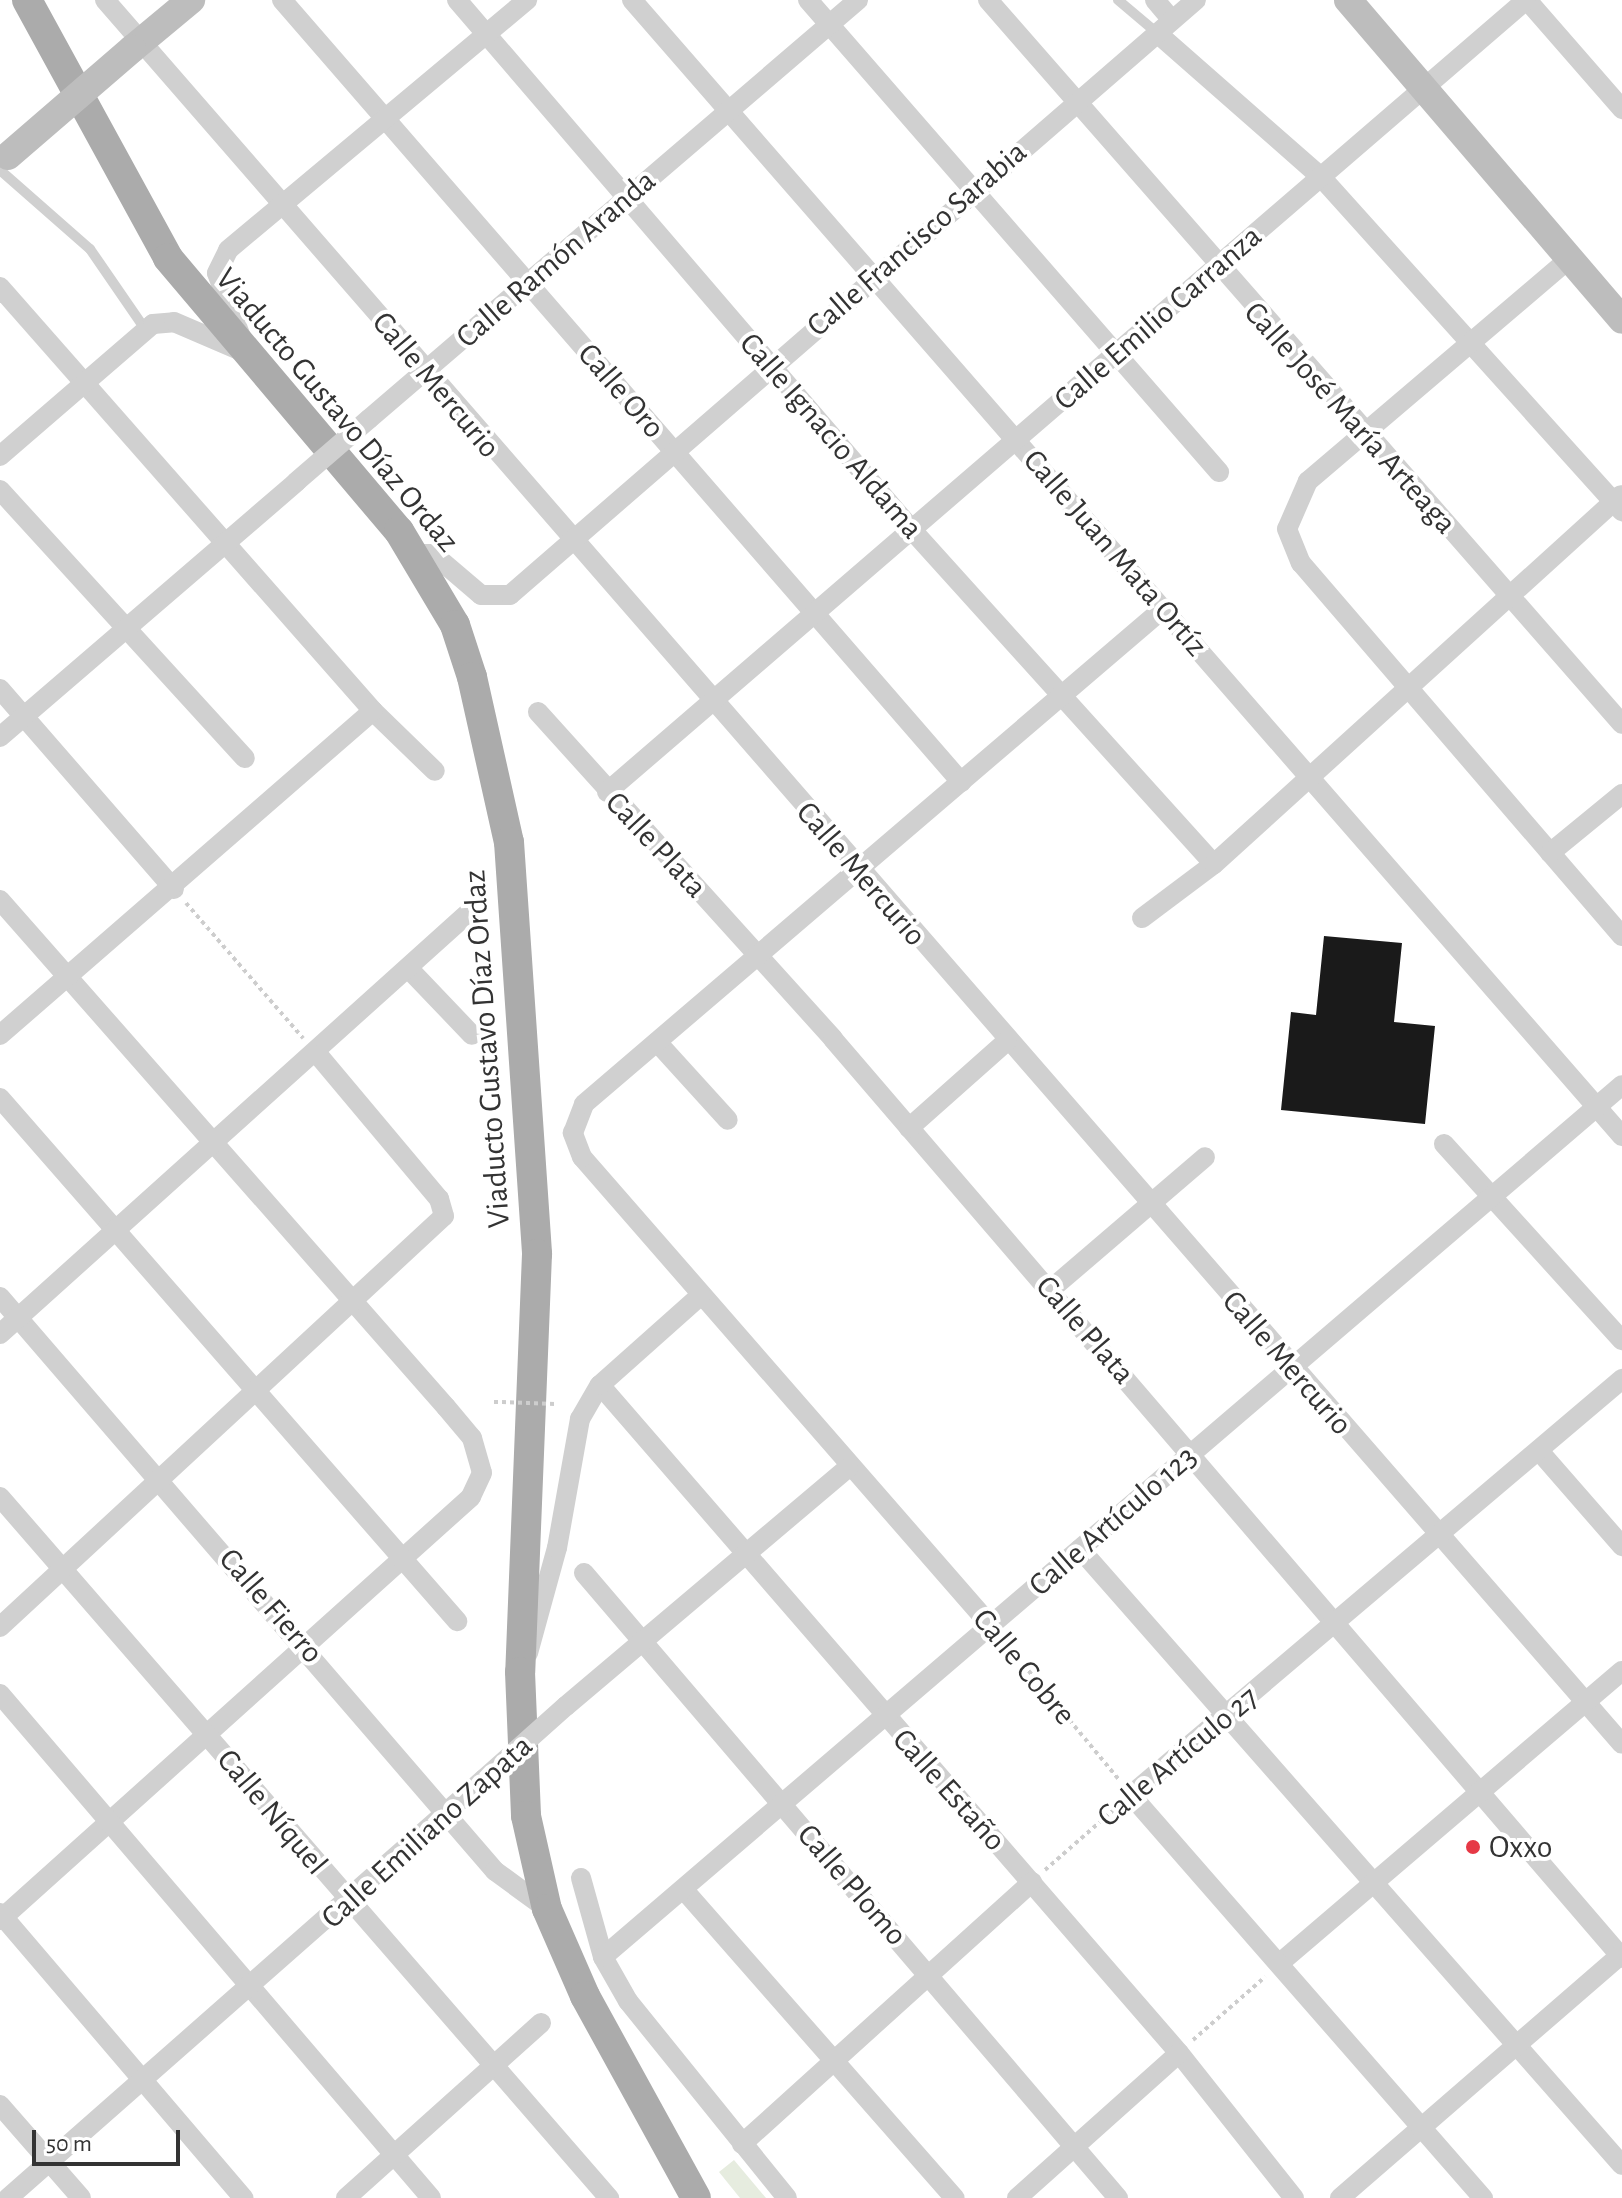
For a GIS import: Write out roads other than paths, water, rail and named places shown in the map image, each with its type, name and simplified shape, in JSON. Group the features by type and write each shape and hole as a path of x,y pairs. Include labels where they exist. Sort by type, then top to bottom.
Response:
{"main road":[{"name":"Viaducto Gustavo Díaz Ordaz","path":"27,0 168,258 415,554 468,664 509,842 537,1254 520,1672 526,1816 547,1909 619,2063 696,2198"}],"street":[{"name":"Calle Mercurio","path":"105,0 137,45 284,206 570,542 1622,1744"},
{"path":"3,163 191,0"},
{"name":"Calle Oro","path":"282,0 961,782"},
{"name":"Calle Ignacio Aldama","path":"457,0 912,530 1214,864"},
{"path":"244,352 219,283 223,258 527,0"},
{"name":"Calle Juan Mata Ortíz","path":"632,0 1622,1136"},
{"path":"808,0 1219,472"},
{"name":"Calle Ramón Aranda","path":"0,737 858,0"},
{"name":"Calle José María Arteaga","path":"988,0 1216,268 1622,724"},
{"path":"1142,918 1214,864 1508,594 1619,502 1321,177 1164,26 1155,0"},
{"name":"Calle Francisco Sarabia","path":"415,554 433,554 481,595 510,595 973,190 1196,0"},
{"path":"1348,0 1622,320"},
{"path":"1527,0 1622,109"},
{"name":"Calle Emilio Carranza","path":"607,792 1527,0"},
{"path":"1569,259 1308,481 1288,514 1290,546 1406,687 1622,936"},
{"path":"0,287 373,711 435,771"},
{"path":"0,456 145,329 174,322 244,352"},
{"path":"0,490 245,758"},
{"path":"728,1120 657,1042 1164,608"},
{"path":"0,689 174,889"},
{"path":"0,1035 174,889 373,711"},
{"name":"Calle Plata","path":"538,712 607,792 758,955 909,1128 1621,1956"},
{"path":"1550,853 1622,794"},
{"path":"0,900 213,1149 472,1438 482,1460 479,1486 403,1561 1,1917 243,2198"},
{"path":"0,1334 318,1055 466,915"},
{"path":"409,969 472,1035"},
{"path":"909,1128 1007,1041"},
{"name":"Calle Cobre","path":"657,1042 584,1104 573,1133 582,1157 848,1468 991,1626"},
{"path":"0,1627 355,1304 444,1216 439,1199 318,1055"},
{"name":"Calle Artículo 123","path":"603,1957 885,1720 1490,1195 1622,1085"},
{"path":"0,1098 457,1621"},
{"path":"1444,1144 1622,1340"},
{"path":"1050,1290 1205,1157"},
{"path":"520,1672 557,1548 569,1454 600,1385 701,1295"},
{"name":"Calle Fierro","path":"0,1297 308,1646 495,1871 547,1909"},
{"name":"Calle Artículo 27","path":"1281,1962 1131,1795 1337,1624 1622,1379"},
{"name":"Calle Estaño","path":"600,1385 747,1554 885,1720 1032,1882 1179,2053 1294,2198"},
{"path":"1540,1452 1622,1546"},
{"name":"Calle Emiliano Zapata","path":"8,2198 252,1989 640,1641 848,1468"},
{"name":"Calle Níquel","path":"0,1497 609,2198"},
{"path":"1080,1549 1230,1713 1519,2042 1622,2165"},
{"name":"Calle Plomo","path":"584,1573 1118,2198"},
{"path":"1483,2198 1281,1962 1622,1671"},
{"path":"0,1694 431,2198"},
{"path":"581,1878 603,1957 628,2001 787,2198"},
{"path":"742,2144 838,2061 1032,1882"},
{"path":"684,1890 838,2061 955,2198"},
{"path":"1340,2198 1621,1956"},
{"path":"346,2198 496,2068 541,2023"},
{"path":"1017,2198 1179,2053"},
{"path":"0,2105 81,2198"}],"lane":[{"path":"1118,0 1164,26"},
{"path":"3,163 90,249 145,329"}],"place":[{"name":"Oxxo","path":"1473,1847"}]}
